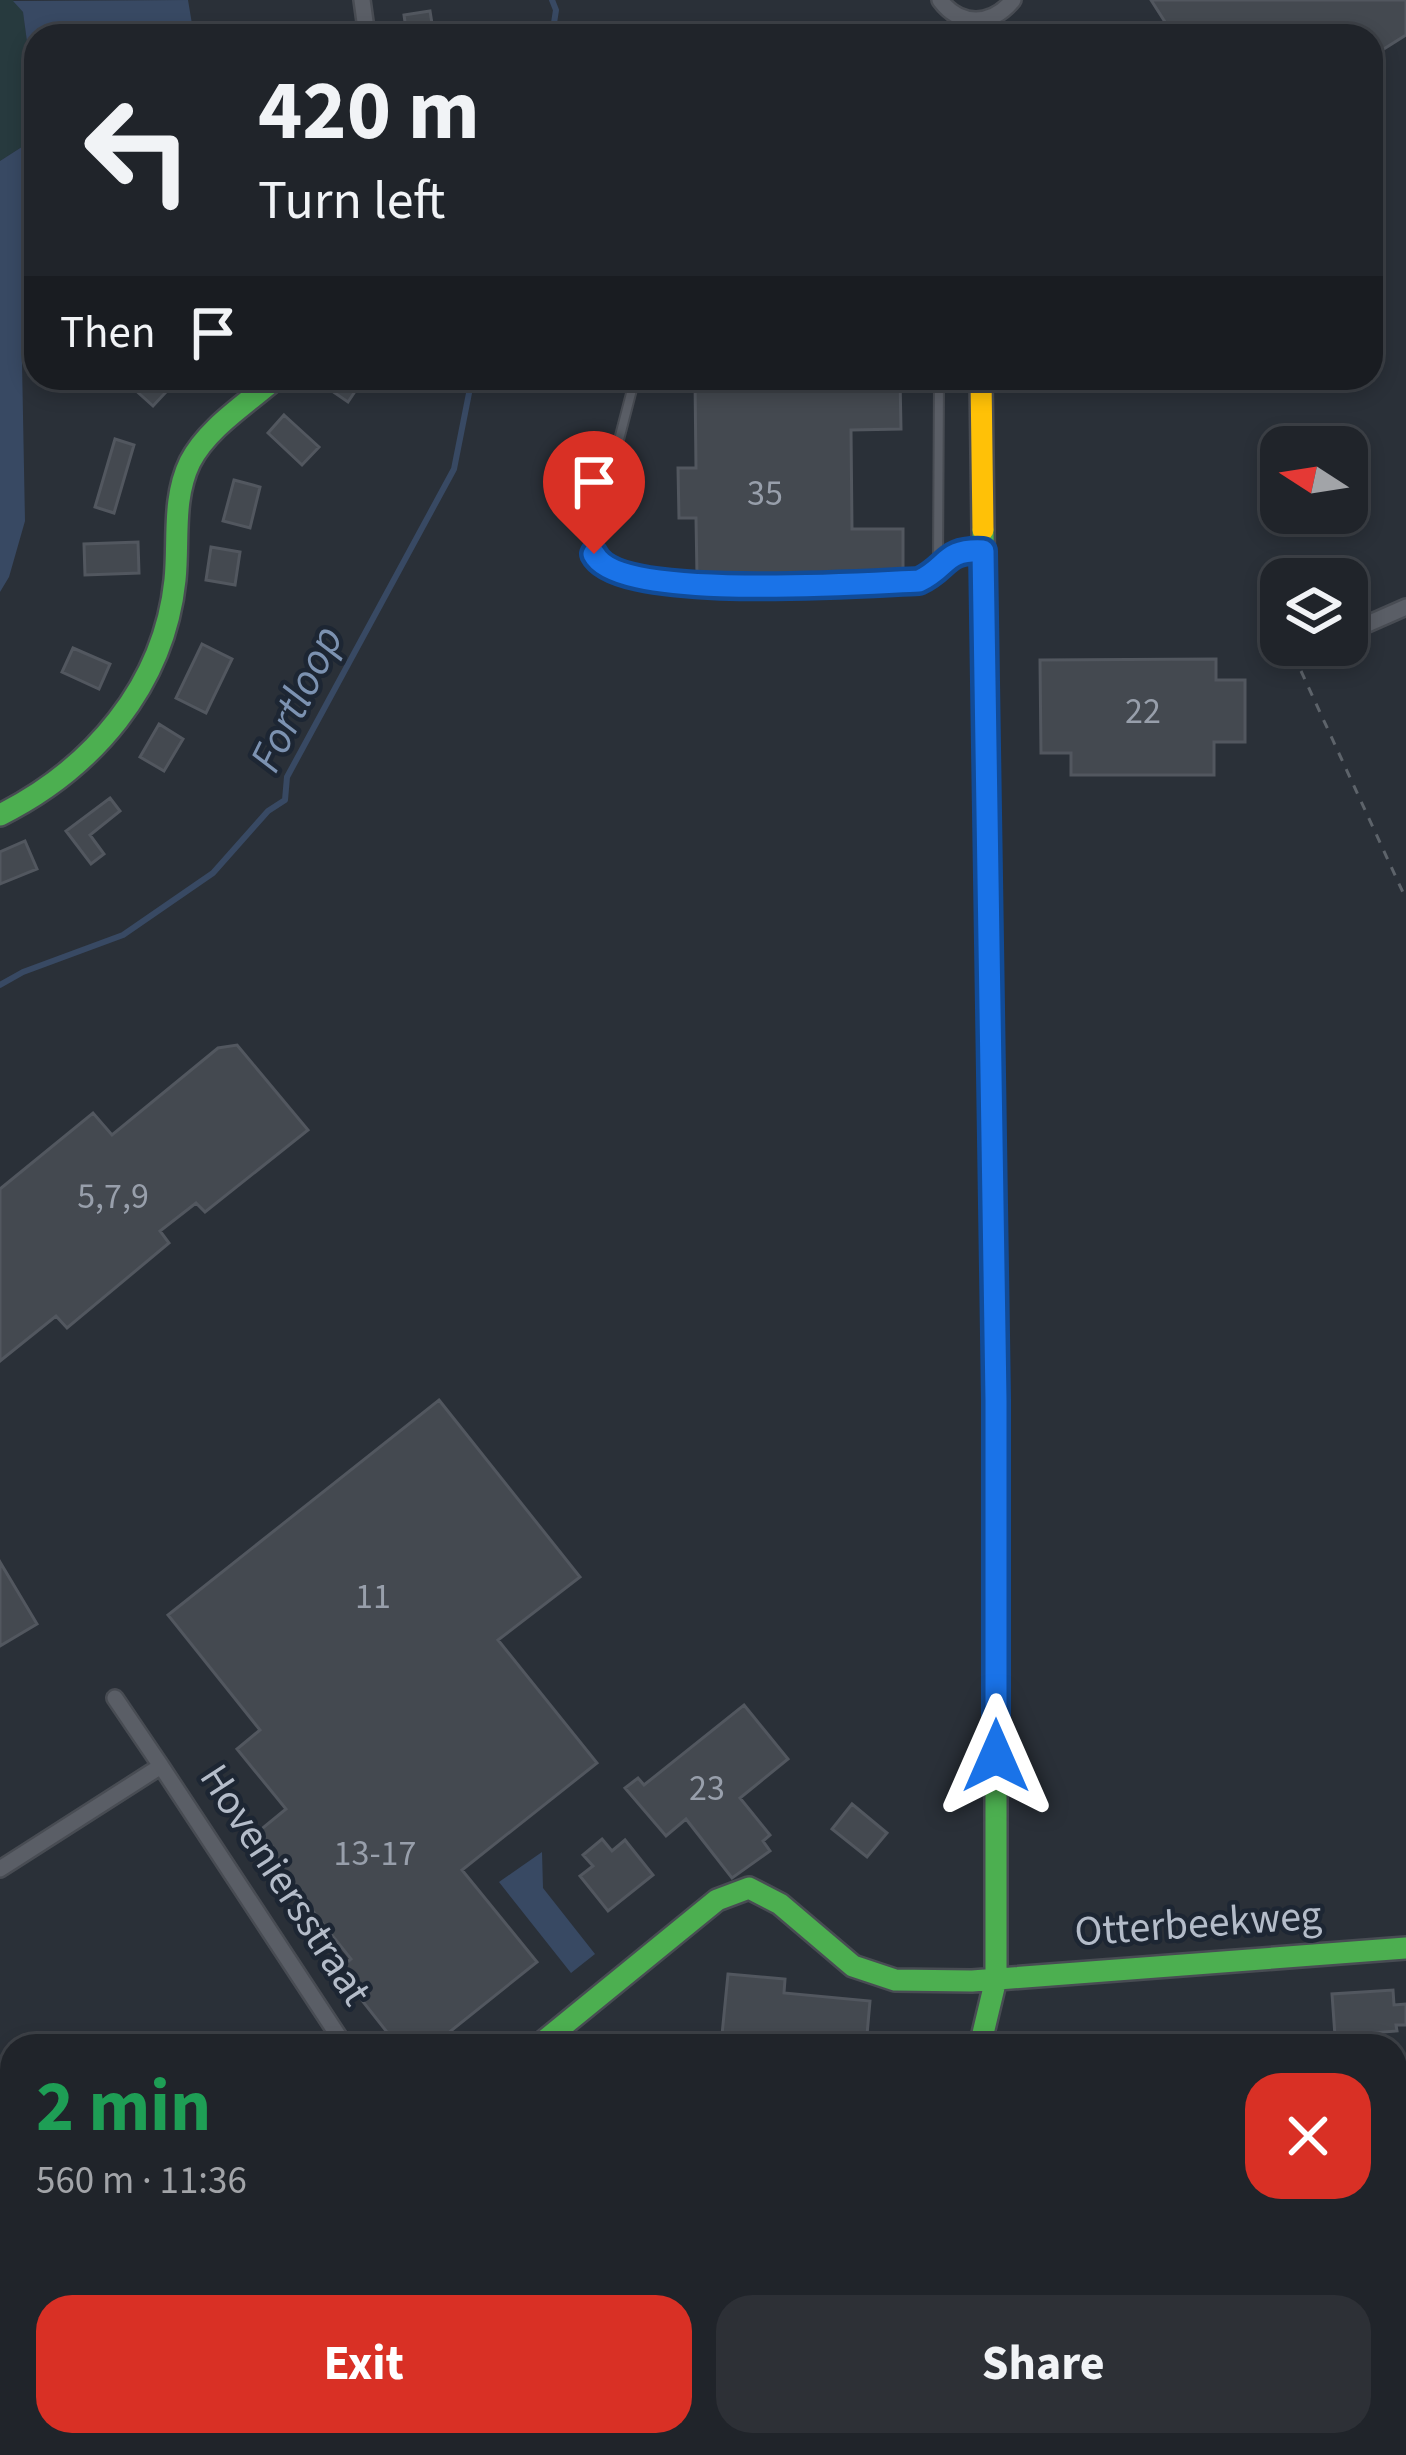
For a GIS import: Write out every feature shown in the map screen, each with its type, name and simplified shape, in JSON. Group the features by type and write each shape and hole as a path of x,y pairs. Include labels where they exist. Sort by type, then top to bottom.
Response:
{"street":[{"path":"940,0 961,24"},
{"path":"993,24 1012,0"},
{"path":"957,16 976,21 995,17"},
{"path":"0,815 71,775 115,726 152,666 173,597 178,489 193,456 263,390"},
{"path":"981,390 996,1400 995,1979 983,2034"},
{"path":"1368,624 1406,608"},
{"name":"Hoveniersstraat","path":"115,1698 337,2034"},
{"name":"Hoveniersstraat","path":"0,1869 161,1766"},
{"path":"553,2034 717,1900 748,1888 777,1898 856,1969 903,1982 995,1979"},
{"name":"Otterbeekweg","path":"995,1979 1406,1948"}],"lane":[{"path":"632,390 593,536 594,554 608,570 699,586 919,581 956,552 983,551"},
{"path":"938,567 939,390"}],"path":[{"path":"1299,666 1406,898"}],"green space":[{"path":"0,0 13,0 23,12 25,24 24,146 0,161"}],"water":[{"path":"188,0 192,24 25,24 23,12 13,1"},
{"path":"24,146 25,521 0,592 0,161"},
{"path":"542,1852 543,1888 595,1954 571,1973 499,1882"}],"building":[{"path":"1151,0 1406,0 1406,35 1383,49 1383,24 1166,24"},
{"path":"430,11 432,24 405,24 404,15"},
{"path":"135,390 168,390 153,406"},
{"path":"330,390 356,390 348,402"},
{"path":"695,390 900,390 901,429 851,430 852,529 903,529 903,573 697,575 696,518 679,518 678,468 696,468"},
{"path":"284,415 319,447 302,465 268,433"},
{"path":"115,439 134,445 114,513 95,507"},
{"path":"234,480 260,487 250,528 223,521"},
{"path":"138,542 139,573 85,575 84,544"},
{"path":"211,547 240,552 235,585 206,580"},
{"path":"202,644 232,659 206,713 176,698"},
{"path":"73,648 110,664 99,689 62,672"},
{"path":"1216,659 1216,680 1245,680 1245,742 1214,742 1214,775 1071,775 1071,753 1041,753 1040,660"},
{"path":"159,724 183,739 164,771 140,757"},
{"path":"110,798 120,811 90,835 104,854 91,864 66,831"},
{"path":"25,841 37,869 0,884 0,852"},
{"path":"237,1045 308,1130 205,1212 196,1203 160,1231 169,1243 67,1328 56,1316 0,1361 0,1189 93,1113 112,1135 218,1048"},
{"path":"439,1400 580,1577 498,1640 597,1763 462,1870 537,1962 447,2034 389,2034 338,1970 351,1959 253,1836 286,1809 237,1749 260,1730 168,1615"},
{"path":"0,1562 37,1624 0,1646"},
{"path":"744,1705 788,1759 740,1798 770,1835 763,1841 770,1851 732,1878 686,1819 666,1836 625,1788 638,1778 644,1785"},
{"path":"852,1804 887,1833 867,1857 832,1829"},
{"path":"602,1839 612,1851 625,1840 653,1875 608,1911 580,1876 593,1866 583,1855"},
{"path":"728,1974 785,1979 784,1993 870,2001 867,2034 722,2034"},
{"path":"1393,1990 1394,2005 1406,2004 1406,2025 1396,2025 1397,2031 1335,2034 1332,1994"}],"waterway":[{"name":"Fortloop","path":"552,0 554,24"},
{"name":"Fortloop","path":"0,985 123,935 213,873 268,811 285,800 287,777 454,469 470,390"}],"traffic: fast":[{"path":"0,815 65,774 118,720 139,689 168,619 184,476 198,449 262,390"},
{"path":"983,530 996,1400 996,1979 983,2034"},
{"path":"553,2034 717,1900 749,1888 780,1904 853,1966 895,1980 972,1981 1406,1948"}],"traffic: slow":[{"path":"981,390 983,530"}],"route":[{"path":"594,554 608,570 699,586 919,581 956,552 983,551 996,1400 996,1756"}]}
